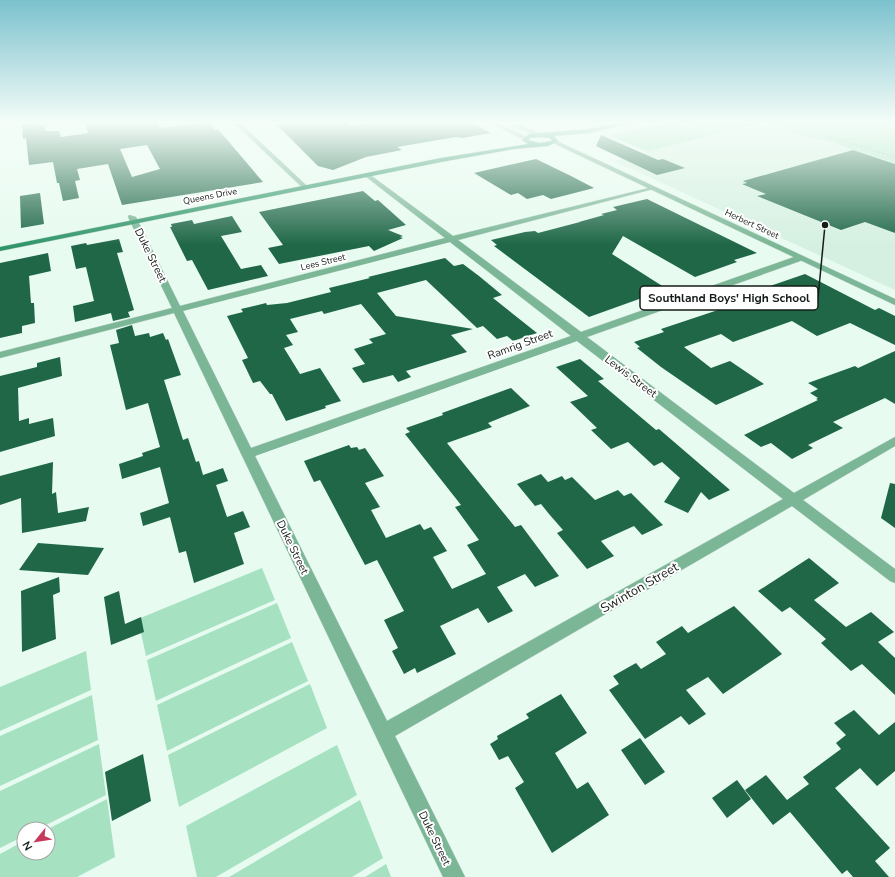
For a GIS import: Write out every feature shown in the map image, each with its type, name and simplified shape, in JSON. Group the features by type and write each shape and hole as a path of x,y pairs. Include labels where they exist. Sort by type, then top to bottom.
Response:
{"main road":[{"name":"Queens Drive","path":"0,243 133,219 410,163"},
{"name":"Queens Drive","path":"303,185 431,163"},
{"name":"Queens Drive","path":"0,249 133,219"}],"street":[{"path":"280,163 303,185"},
{"name":"Herbert Street","path":"597,163 895,302"},
{"name":"Lewis Street","path":"367,175 895,577"},
{"name":"Lees Street","path":"0,355 651,188"},
{"name":"Duke Street","path":"133,219 454,877"},
{"name":"Ramrig Street","path":"248,454 800,258"},
{"name":"Swinton Street","path":"383,733 895,441"}],"shaded area":[{"path":"618,163 895,163 895,290"}],"green space":[{"path":"262,568 275,600 146,656 138,619"},
{"path":"277,603 291,638 156,701 147,660"},
{"path":"292,642 308,681 167,751 157,705"},
{"path":"86,651 91,690 0,731 0,687"},
{"path":"310,684 327,728 179,807 168,755"},
{"path":"92,695 98,740 0,786 0,736"},
{"path":"99,744 106,795 54,821 16,821 16,840 0,848 0,791"},
{"path":"337,745 357,795 216,877 197,877 186,826"},
{"path":"107,799 115,857 77,877 0,877 0,854 16,845 16,861 56,861 56,825"},
{"path":"360,800 383,858 352,877 229,877"},
{"path":"386,864 391,877 365,877"}],"building":[{"path":"29,163 46,163 29,165"},
{"path":"53,163 126,163 132,177 160,169 157,163 247,163 263,182 122,205 108,164 77,169 80,180 75,181 79,198 63,201 59,183 57,183"},
{"path":"315,163 351,163 333,170 318,166"},
{"path":"519,163 544,163 594,188 551,199 543,195 527,199 518,193 511,195 474,173"},
{"path":"632,163 673,163 685,168 657,175"},
{"path":"807,163 895,164 895,233 865,222 841,230 757,196 766,194 742,184 747,183 743,181"},
{"path":"363,191 375,201 378,200 406,225 388,230 403,236 400,237 403,238 374,251 369,246 279,264 268,248 283,245 259,212"},
{"path":"40,193 44,224 21,228 20,196"},
{"path":"647,199 757,253 734,260 737,262 695,277 623,236 612,254 667,289 589,317 494,246 497,245 491,240 525,232 535,231 538,233 580,222 617,210 613,207"},
{"path":"232,216 242,232 221,236 241,269 261,265 268,276 208,290 192,260 187,261 170,227 172,227 171,224 192,220 194,224"},
{"path":"119,239 123,252 117,253 134,310 128,312 130,317 113,321 111,313 75,322 73,306 94,301 86,267 76,269 71,246 86,243 87,245"},
{"path":"48,253 51,271 29,276 31,303 34,303 35,323 22,326 22,333 0,338 0,263"},
{"path":"445,258 454,266 463,264 479,276 502,295 493,298 537,333 513,341 507,336 497,339 483,326 477,328 426,280 377,293 396,316 473,329 451,335 467,352 406,371 411,377 398,382 393,375 363,383 352,368 365,364 354,349 373,343 369,339 386,334 361,304 324,314 322,311 290,319 298,332 286,335 293,345 284,348 300,374 320,368 341,401 325,406 326,408 286,421 272,394 270,394 260,381 253,383 242,360 248,358 227,316 243,312 241,309 266,303 267,305 287,303 331,292 329,288"},
{"path":"805,274 875,310 879,308 895,316 895,345 850,323 817,336 792,321 733,342 721,334 684,347 711,368 730,361 764,384 716,405 661,367 637,348 640,347 634,342 664,332 661,329 742,302 735,298"},
{"path":"132,325 135,336 149,333 150,337 163,333 166,340 168,339 181,375 164,380 183,440 188,438 196,462 199,461 203,475 223,468 228,481 216,485 227,517 243,511 250,527 234,533 244,564 194,583 186,551 179,553 170,517 143,526 140,513 169,503 160,467 122,479 119,464 143,456 142,453 160,447 148,403 126,410 110,345 119,343 116,330"},
{"path":"895,351 895,404 885,398 833,422 843,428 808,445 813,448 792,459 771,443 761,447 744,435 818,400 816,399 818,398 810,393 818,389 808,383 855,366 858,368"},
{"path":"60,357 62,376 18,388 19,421 29,418 29,424 53,418 55,436 0,452 0,376 37,367 37,363"},
{"path":"580,359 604,379 598,381 656,430 659,429 730,490 709,500 701,492 688,513 664,502 680,478 662,462 654,466 628,442 611,449 591,430 597,428 570,402 588,396 556,367"},
{"path":"511,388 530,406 488,423 492,427 447,443 515,527 521,525 559,576 535,587 525,574 497,587 513,611 488,623 478,608 440,626 456,654 417,673 415,668 404,674 392,651 398,648 384,620 404,611 377,560 365,565 320,480 314,482 304,461 349,445 351,448 357,447 359,450 365,448 384,476 365,483 380,507 371,510 386,538 420,524 424,530 431,527 447,551 433,557 452,589 486,574 467,545 479,540 455,507 461,505 405,434 410,432 406,428 443,415 442,413"},
{"path":"53,462 52,494 56,492 58,513 89,507 86,521 22,533 21,498 0,505 0,476"},
{"path":"541,474 548,482 562,476 565,480 572,477 595,500 618,490 624,496 631,493 663,525 642,535 634,526 601,541 614,556 587,569 557,533 563,530 541,504 535,506 517,484"},
{"path":"890,483 895,484 895,528 881,518"},
{"path":"38,543 104,548 88,575 19,570"},
{"path":"809,558 839,583 814,600 846,627 871,612 894,632 878,642 895,658 895,695 862,664 851,671 821,643 826,639 790,607 782,612 758,591"},
{"path":"59,577 60,592 53,595 56,639 22,652 21,591"},
{"path":"119,591 125,624 141,617 144,632 111,645 104,597"},
{"path":"734,606 782,654 723,694 708,677 686,690 706,714 689,725 681,716 645,739 609,690 619,684 613,676 636,663 641,669 666,654 656,642 682,626 688,633"},
{"path":"561,694 587,733 555,753 577,789 588,782 609,815 552,853 515,788 524,782 508,756 499,760 490,744 498,739 497,736 529,718 526,714"},
{"path":"854,710 879,735 895,722 895,771 877,786 860,768 835,788 890,848 875,861 889,877 853,877 847,870 842,874 790,812 773,825 745,790 766,775 787,800 809,784 803,777 841,749 836,743 846,735 834,723"},
{"path":"640,738 665,772 645,785 621,750"},
{"path":"143,754 151,801 112,821 105,772"},
{"path":"737,780 751,799 727,818 712,798"}],"place":[{"name":"Southland Boys' High School","path":"825,225"}]}
